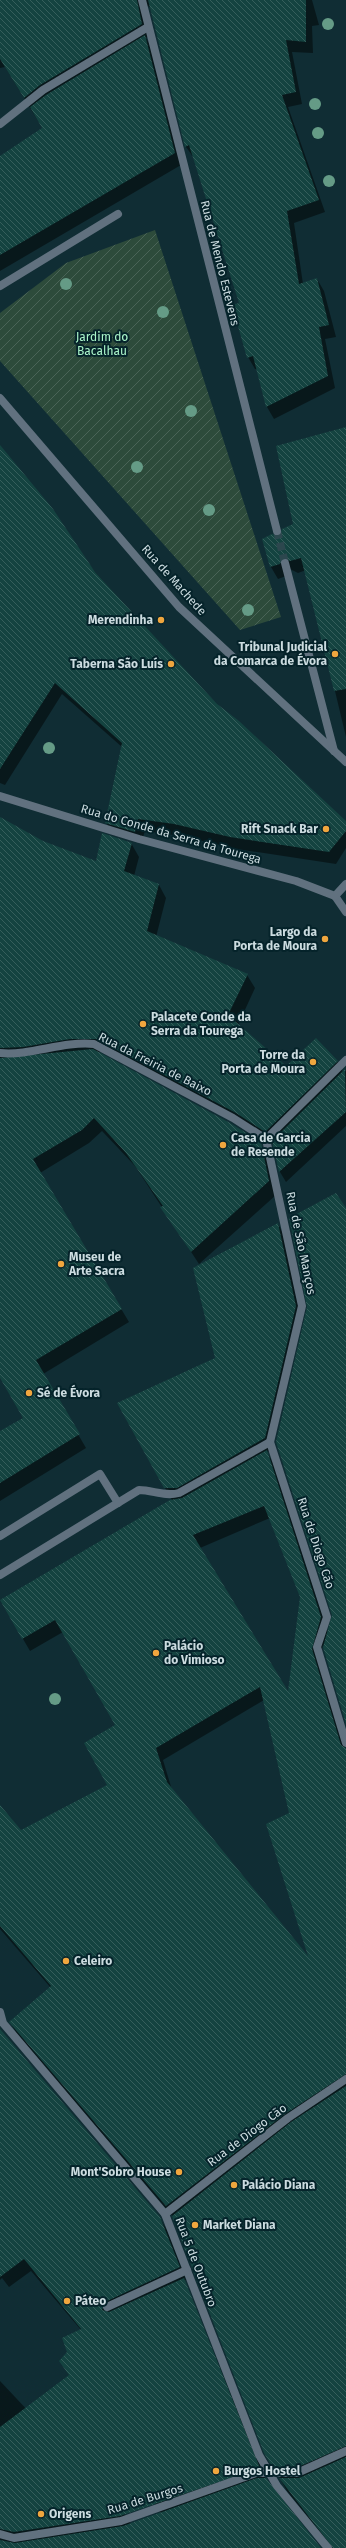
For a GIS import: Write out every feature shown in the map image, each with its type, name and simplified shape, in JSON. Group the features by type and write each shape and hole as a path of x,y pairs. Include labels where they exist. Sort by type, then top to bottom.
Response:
{"street":[{"name":"Rua de Mendo Estevens","path":"142,0 277,531"},
{"path":"0,124 43,90 148,27"},
{"path":"0,286 118,214"},
{"name":"Rua de Machede","path":"0,398 179,607 346,762"},
{"path":"285,563 334,752"},
{"name":"Rua do Conde da Serra da Tourega","path":"0,796 139,838 296,881 335,896"},
{"path":"346,884 335,896 346,912"},
{"name":"Rua da Freiria de Baixo","path":"0,1054 29,1052 78,1042 94,1044 233,1118 266,1140"},
{"path":"266,1140 346,1060"},
{"name":"Rua de São Manços","path":"266,1140 302,1306 270,1442"},
{"path":"0,1575 139,1490 152,1490 167,1496 179,1493 270,1442"},
{"name":"Rua de Diogo Cão","path":"270,1442 327,1617 316,1647 346,1743"},
{"path":"0,1536 100,1474 118,1503"},
{"name":"Rua 5 de Outubro","path":"0,2012 3,2023 165,2214 259,2455 270,2473 328,2548"},
{"name":"Rua de Diogo Cão","path":"165,2214 288,2118 346,2078"},
{"path":"107,2307 187,2270"},
{"name":"Rua de Burgos","path":"0,2534 14,2538 121,2521 256,2473 297,2473 346,2451"}],"green space":[{"name":"Jardim do Bacalhau","path":"155,230 281,617 240,630 0,361 0,313 66,263"}],"building":[{"path":"0,0 137,0 142,24 40,85 24,98 0,59"},
{"path":"148,0 306,0 306,42 286,40 296,92 282,95 319,200 287,211 299,284 317,278 329,325 319,327 328,376 266,407 253,356 247,358 232,305 239,303 189,145 185,147"},
{"path":"145,35 175,153 0,255 0,156 42,128 30,107 46,95"},
{"path":"346,427 346,689 334,691 301,558 290,561 283,558 280,564 270,567 262,539 272,534 279,536 282,529 293,524 276,446"},
{"path":"0,445 53,509 95,572 217,704 239,721 346,821 346,831 329,852 230,837 174,824 138,819 135,832 105,823 122,743 55,683 0,769"},
{"path":"0,817 43,841 96,861 102,833 132,843 124,871 159,884 147,931 248,974 228,1015 286,1066 316,1038 338,1061 265,1132 236,1113 96,1039 70,1039 23,1047 0,1048"},
{"path":"93,1049 230,1123 261,1142 269,1181 191,1252 160,1207 163,1206 126,1153 94,1118 82,1130 33,1159 122,1309 36,1360 80,1434 0,1483 0,1431 23,1418 0,1378 0,1058"},
{"path":"345,1069 346,1112 279,1172 272,1141"},
{"path":"336,1193 346,1208 346,1724 323,1647 332,1615 276,1442 307,1307 289,1218"},
{"path":"278,1223 296,1306 265,1438 177,1488 164,1488 117,1403 215,1358 193,1268"},
{"path":"267,1450 321,1617 312,1649 341,1745 346,1748 346,2074 285,2114 166,2206 9,2022 51,1986 0,1926 0,1805 21,1830 107,1785 84,1743 115,1725 55,1620 22,1639 0,1600 170,1500 182,1498","holes":["264,1506 300,1597 288,1691 193,1535","260,1687 289,1813 266,1824 308,1956 167,1782 156,1748"]},
{"path":"0,2029 160,2217 180,2267 105,2302 102,2310 109,2312 184,2278 260,2468 120,2516 14,2532 0,2529 0,2427 69,2375 59,2361 67,2352 62,2338 81,2329 24,2259 0,2277"},
{"path":"346,2086 346,2446 296,2468 273,2468 264,2453 172,2216 291,2122"},
{"path":"346,2457 346,2548 333,2548 279,2478 299,2478"},
{"path":"257,2478 266,2478 321,2548 0,2548 0,2540 15,2543 123,2526"}],"tunnel":[{"path":"277,531 285,563"}],"place":[{"name":"Merendinha","path":"161,620"},
{"name":"Tribunal Judicial da Comarca de Évora","path":"335,654"},
{"name":"Taberna São Luís","path":"171,664"},
{"name":"Rift Snack Bar","path":"326,829"},
{"name":"Largo da Porta de Moura","path":"325,939"},
{"name":"Palacete Conde da Serra da Tourega","path":"143,1024"},
{"name":"Torre da Porta de Moura","path":"313,1062"},
{"name":"Casa de Garcia de Resende","path":"223,1145"},
{"name":"Museu de Arte Sacra","path":"61,1264"},
{"name":"Sé de Évora","path":"29,1393"},
{"name":"Palácio do Vimioso","path":"156,1653"},
{"name":"Celeiro","path":"66,1961"},
{"name":"Mont'Sobro House","path":"179,2172"},
{"name":"Palácio Diana","path":"234,2185"},
{"name":"Market Diana","path":"195,2225"},
{"name":"Páteo","path":"67,2301"},
{"name":"Burgos Hostel","path":"216,2471"},
{"name":"Origens","path":"41,2514"}]}
